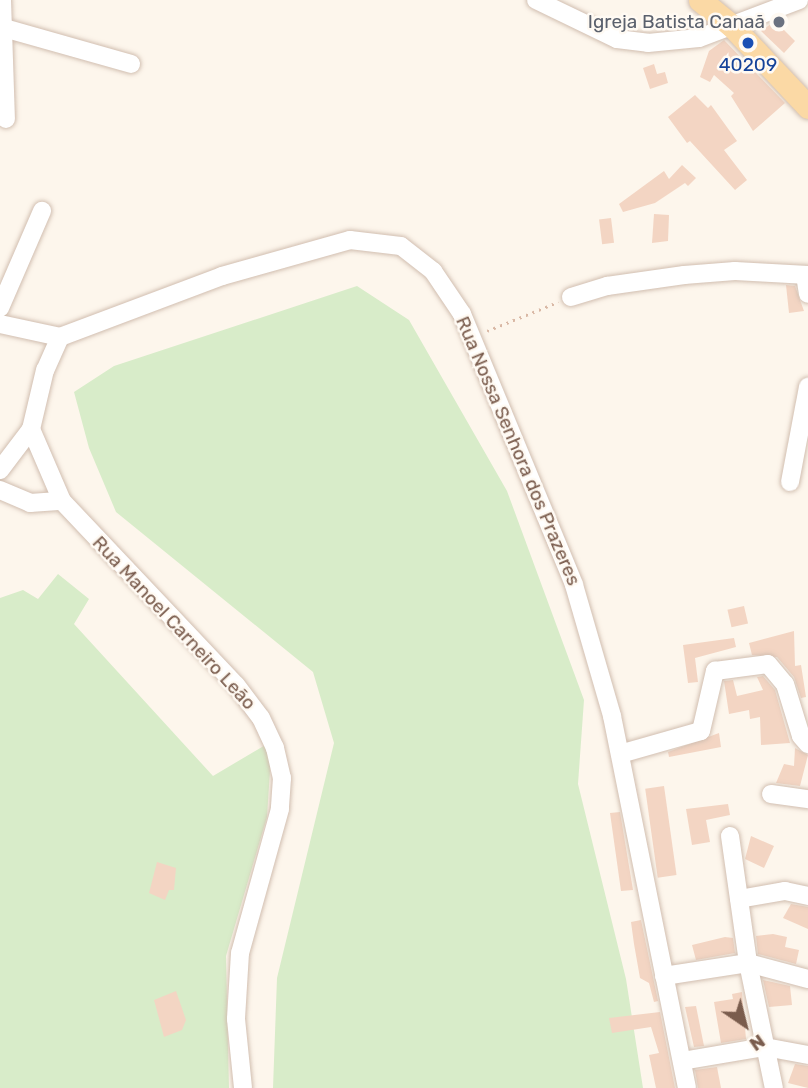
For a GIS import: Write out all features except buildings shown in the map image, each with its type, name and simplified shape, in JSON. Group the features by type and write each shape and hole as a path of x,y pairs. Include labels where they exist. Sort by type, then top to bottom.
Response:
{"main road":[{"path":"700,0 732,26 808,107"}],"street":[{"path":"2,0 6,119"},
{"path":"536,0 617,39 638,42 699,38 799,0"},
{"path":"4,28 131,64"},
{"path":"0,308 42,211"},
{"name":"Rua Nossa Senhora dos Prazeres","path":"61,337 222,276 350,240 390,244 418,256 449,293 472,337 574,585 620,754 687,1088"},
{"path":"571,297 671,276 736,271 806,275 808,294"},
{"path":"0,324 61,337 45,370 31,429 0,470"},
{"path":"790,482 808,387"},
{"name":"Rua Manoel Carneiro Leão","path":"31,429 62,501 236,685 261,718 275,748 282,778 280,810 240,953 236,1019 243,1088"},
{"path":"0,490 30,503 62,501"},
{"path":"620,754 701,731 715,671 768,664 785,684 801,736 808,744"},
{"path":"771,794 808,799"},
{"path":"730,836 748,963 774,1088"},
{"path":"739,899 785,891 808,896"},
{"path":"664,976 748,963 808,979"},
{"path":"682,1061 765,1047 808,1055"}],"path":[{"path":"472,337 571,297"}],"green space":[{"path":"357,286 409,320 507,491 584,700 578,784 626,979 643,1088 273,1088 277,978 334,743 313,672 116,512 89,448 74,392 114,366"},
{"path":"58,574 89,599 74,624 213,776 272,741 267,817 226,956 229,1088 0,1088 0,598 23,590 38,599"}],"place":[{"name":"Igreja Batista Canaã","path":"779,22"},
{"name":"40209","path":"748,43"}]}
